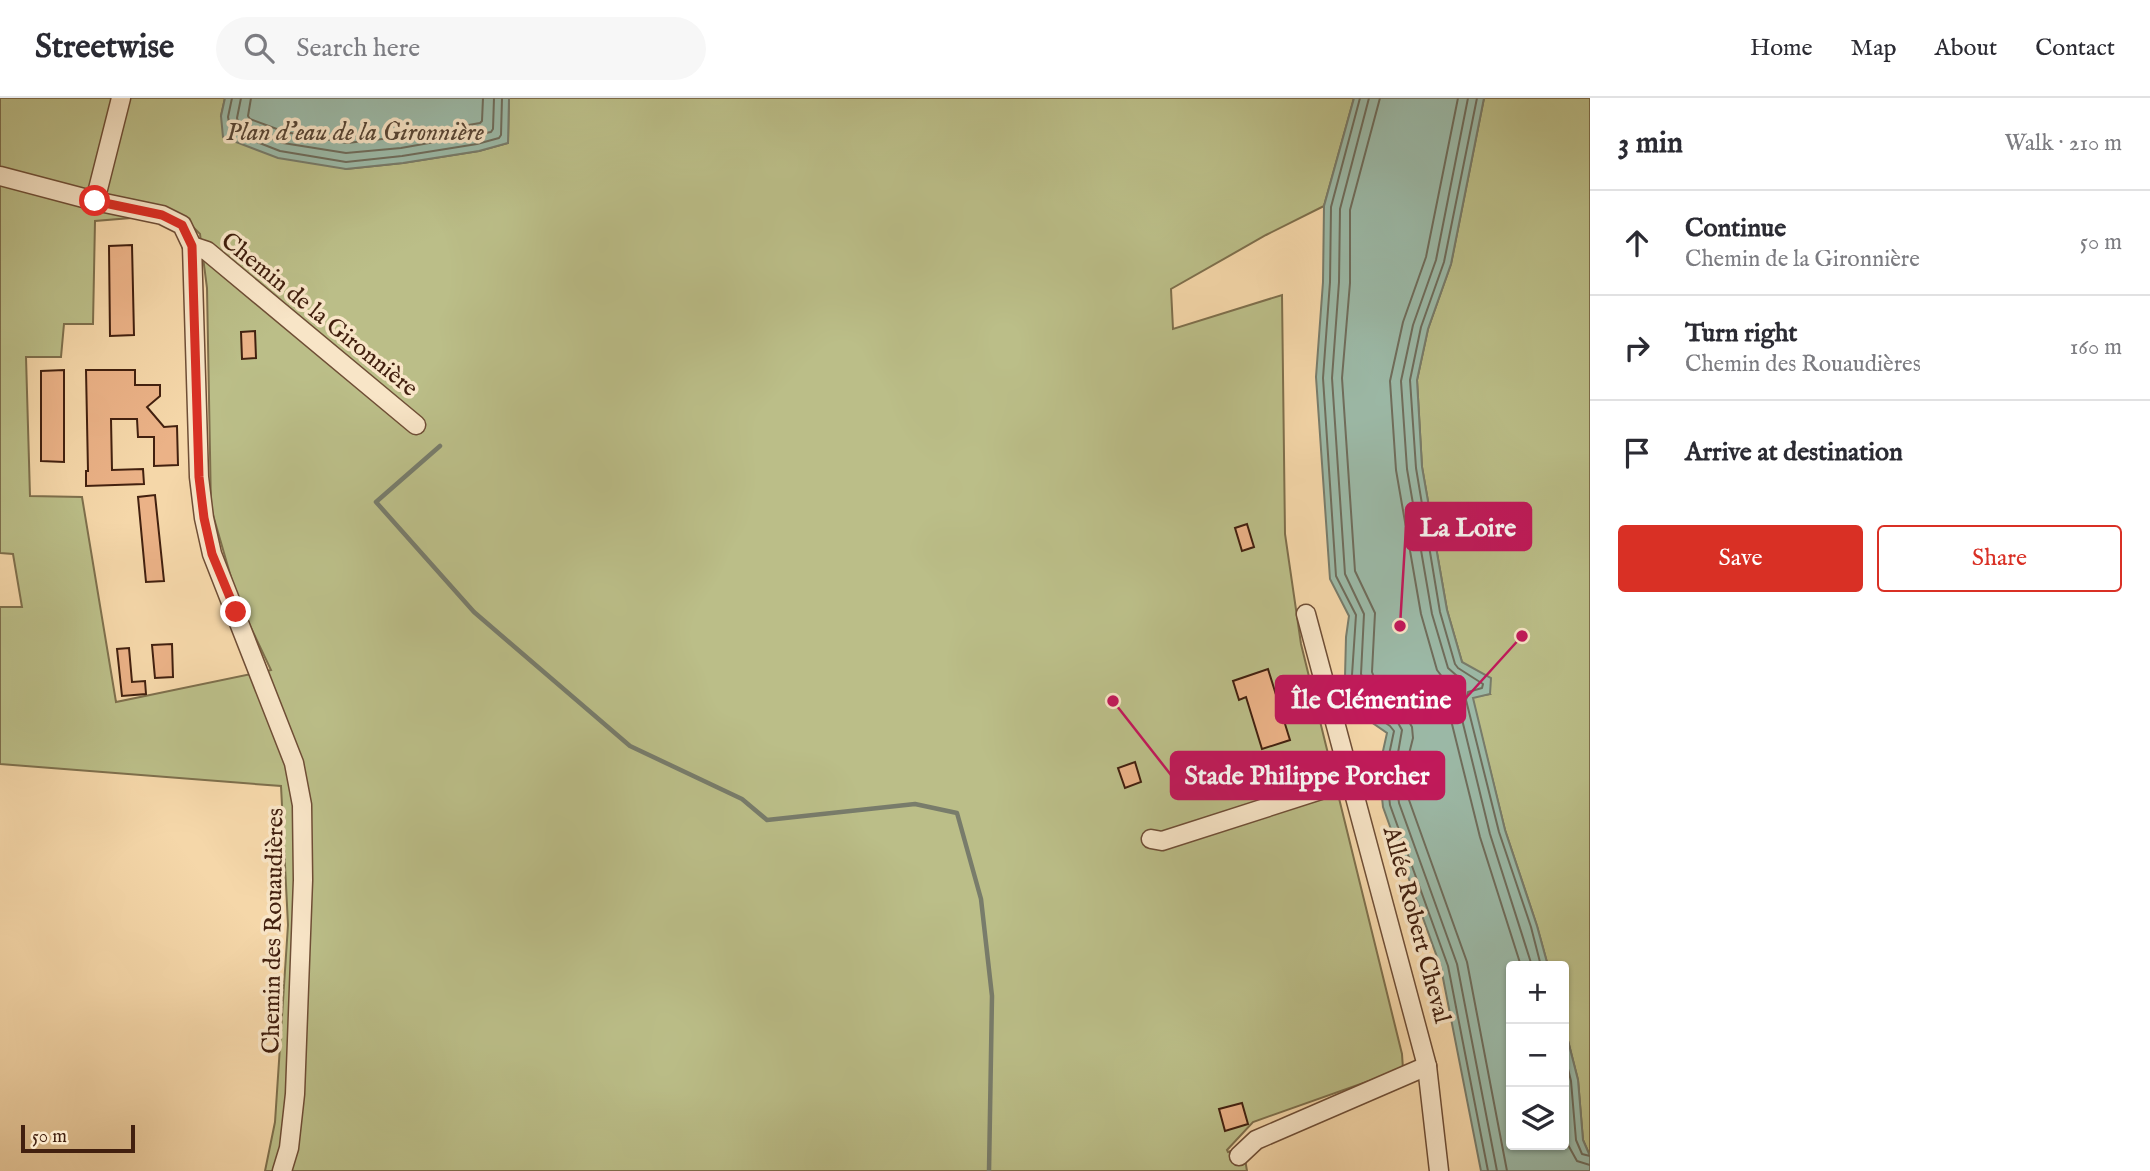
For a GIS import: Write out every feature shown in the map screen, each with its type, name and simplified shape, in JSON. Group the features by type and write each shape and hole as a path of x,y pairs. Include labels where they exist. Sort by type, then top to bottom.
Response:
{"street":[{"path":"95,201 121,98"},
{"name":"Chemin de la Gironnière","path":"0,176 162,215 182,225 192,246 207,251 416,425"},
{"name":"Chemin des Rouaudières","path":"192,246 199,477 204,518 212,554 294,763 302,806 303,880 295,1094 289,1148 282,1171"},
{"name":"Allée Robert Cheval","path":"1306,614 1427,1066 1439,1171"},
{"path":"1151,839 1162,841 1352,780"},
{"path":"1239,1156 1256,1140 1427,1066"}],"green space":[{"path":"0,98 225,98 221,116 346,169 479,151 508,143 509,98 1354,98 1324,206 1266,235 1171,289 1173,329 1282,295 1285,534 1301,644 1402,1054 1403,1069 1253,1122 1227,1150 1228,1152 1243,1147 1247,1171 265,1171 275,1122 288,925 281,786 0,764 0,607 22,607 13,554 0,553","holes":["180,214 200,234 207,288 211,508 237,598 271,670 116,702 82,497 30,496 26,357 61,357 64,324 93,324 95,221"]},
{"path":"1484,98 1590,98 1590,1156 1583,1140 1578,1080 1569,1045 1569,961 1547,961 1505,830 1472,697 1490,694 1462,662 1447,610 1422,467 1417,380 1428,329 1451,264"}],"water":[{"name":"Plan d'eau de la Gironnière","path":"225,98 509,98 508,143 479,151 346,169 278,158 223,137 221,116"},
{"path":"1354,98 1484,98 1451,264 1428,329 1417,380 1422,467 1447,610 1462,662 1491,678 1490,694 1473,698 1505,830 1547,961 1506,961 1506,1150 1569,1150 1569,1045 1578,1080 1583,1140 1590,1156 1590,1171 1481,1171 1441,968 1383,807 1379,769 1387,733 1361,715 1345,677 1349,616 1330,579 1316,377 1323,282 1324,206"}],"building":[{"path":"132,245 134,335 110,336 109,246"},
{"path":"255,331 256,358 242,359 241,332"},
{"path":"64,370 64,462 41,461 41,371"},
{"path":"86,370 135,370 135,385 160,385 160,396 147,407 164,427 177,426 178,465 154,466 154,437 138,437 137,419 111,419 112,470 143,469 144,484 86,486"},
{"path":"155,495 164,581 146,582 138,497"},
{"path":"1247,524 1254,547 1242,551 1235,528"},
{"path":"172,644 173,677 155,678 152,645"},
{"path":"129,648 132,682 145,681 146,694 122,696 117,649"},
{"path":"1268,669 1290,740 1262,749 1246,697 1239,700 1233,681"},
{"path":"1135,762 1141,782 1125,788 1118,768"},
{"path":"1242,1103 1248,1124 1225,1131 1219,1109"}],"waterway":[{"path":"440,446 376,502 474,612 630,746 742,799 767,820 915,804 957,813 981,899 992,996 989,1171"}],"place":[{"name":"La Loire","path":"1400,626"},
{"name":"Île Clémentine","path":"1522,636"},
{"name":"Stade Philippe Porcher","path":"1113,701"}],"route":[{"path":"95,201 162,215 182,225 192,246 199,477 212,554 236,612"}]}
